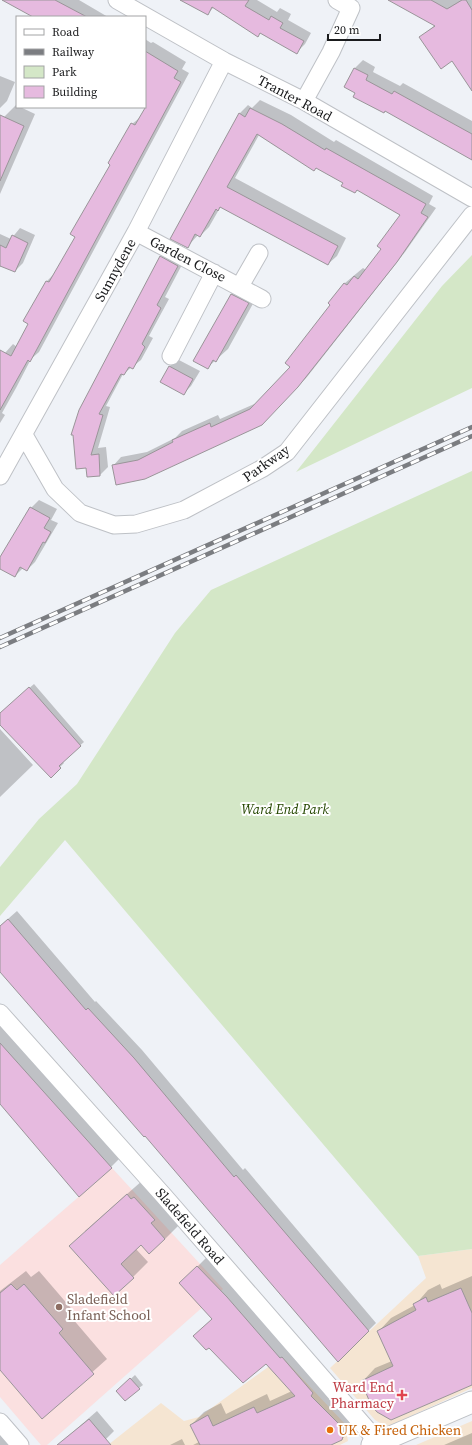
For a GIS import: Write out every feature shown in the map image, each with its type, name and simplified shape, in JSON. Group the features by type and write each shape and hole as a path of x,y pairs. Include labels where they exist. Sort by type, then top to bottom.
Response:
{"main road":[{"path":"375,1444 472,1402"}],"street":[{"name":"Tranter Road","path":"117,0 145,16"},
{"path":"304,101 331,52 351,8 338,0"},
{"name":"Tranter Road","path":"146,17 224,61 304,101 472,198"},
{"name":"Sunnydene","path":"0,476 136,232 224,61"},
{"name":"Parkway","path":"24,435 55,488 80,513 114,525 136,524 184,510 263,468 287,452 472,215"},
{"name":"Garden Close","path":"136,232 214,272 262,299"},
{"name":"Garden Close","path":"240,286 259,253"},
{"path":"171,356 214,272"},
{"name":"Sladefield Road","path":"0,1013 152,1183 375,1444"},
{"path":"0,1422 20,1445"}],"shaded area":[{"path":"112,1168 223,1289 47,1445 41,1445 0,1397 0,1265"},
{"path":"472,1249 472,1388 387,1427 375,1420 330,1368 426,1278 418,1256"},
{"path":"282,1357 345,1424 348,1441 340,1445 108,1445 161,1403 184,1421 199,1417"},
{"path":"472,1421 472,1445 416,1445"}],"green space":[{"path":"472,255 472,388 296,472 442,286"},
{"name":"Ward End Park","path":"472,471 472,1249 418,1256 65,840 0,916 0,867 39,819 77,784 175,633 211,590"}],"building":[{"path":"2,0 55,0 85,16 31,16"},
{"path":"180,0 249,0 245,6 269,20 271,16 283,23 280,28 304,41 297,54 260,33 258,37 212,7 208,15"},
{"path":"388,0 431,0 447,9 462,0 466,0 472,10 472,91 452,61 441,69 419,37 435,26"},
{"path":"146,52 178,71 174,78 181,82 30,362 28,360 0,410 0,350 11,356 28,324 23,321 46,281 49,282 75,237 70,234 110,165 108,163 131,123 135,125 146,108"},
{"path":"354,68 368,75 366,80 392,94 394,91 472,134 472,160 385,111 384,113 353,97 355,93 344,87"},
{"path":"250,108 282,124 325,150 326,148 426,204 421,213 428,217 397,262 298,387 262,425 145,479 116,485 112,465 138,460 173,442 172,440 210,423 211,427 250,409 290,367 285,363 330,305 328,303 344,283 347,285 354,276 358,279 381,249 377,246 400,215 357,190 355,193 341,186 343,183 316,168 314,171 257,134 227,187 338,246 328,265 220,207 218,211 216,209 200,237 195,234 188,248 170,239 239,113 245,117"},
{"path":"0,115 24,126 0,181"},
{"path":"12,235 28,243 15,272 0,266 0,245 6,248"},
{"path":"160,256 178,266 157,305 161,308 142,344 145,347 133,369 129,367 124,375 121,374 99,414 103,415 91,455 99,454 100,476 87,477 86,468 76,469 73,435 71,435 79,410"},
{"path":"231,294 249,303 216,362 213,360 208,369 193,361"},
{"path":"169,366 193,379 184,395 160,382"},
{"path":"30,507 50,518 44,528 51,532 45,543 43,542 27,571 20,567 15,577 0,569 0,557"},
{"path":"29,687 81,746 59,766 61,768 51,778 0,725 0,713"},
{"path":"8,919 86,1010 88,1008 134,1058 234,1177 236,1175 369,1331 338,1362 145,1136 144,1137 0,972 0,926"},
{"path":"0,1043 112,1168 79,1197 0,1104"},
{"path":"127,1194 131,1199 134,1197 155,1220 151,1223 165,1239 149,1254 141,1245 121,1264 134,1278 114,1296 69,1246"},
{"path":"197,1266 227,1297 280,1358 282,1357 313,1393 311,1396 338,1423 344,1433 342,1440 331,1445 200,1445 190,1425 208,1415 213,1426 254,1407 257,1413 295,1396 266,1364 243,1383 209,1348 206,1350 193,1336 212,1319 179,1283"},
{"path":"11,1284 17,1290 24,1284 63,1329 59,1333 94,1374 42,1419 0,1370 0,1293"},
{"path":"461,1288 472,1313 472,1385 391,1420 377,1412 371,1405 361,1381 393,1366 377,1331 416,1310 413,1304 426,1297 428,1302"},
{"path":"130,1378 140,1389 125,1401 116,1391"},
{"path":"89,1419 111,1445 57,1445"}],"railway":[{"path":"0,638 472,427"},
{"path":"0,647 472,436"}],"place":[{"name":"Sladefield Infant School","path":"59,1307"},
{"name":"Ward End Pharmacy","path":"402,1395"},
{"name":"UK & Fired Chicken","path":"330,1430"}]}
